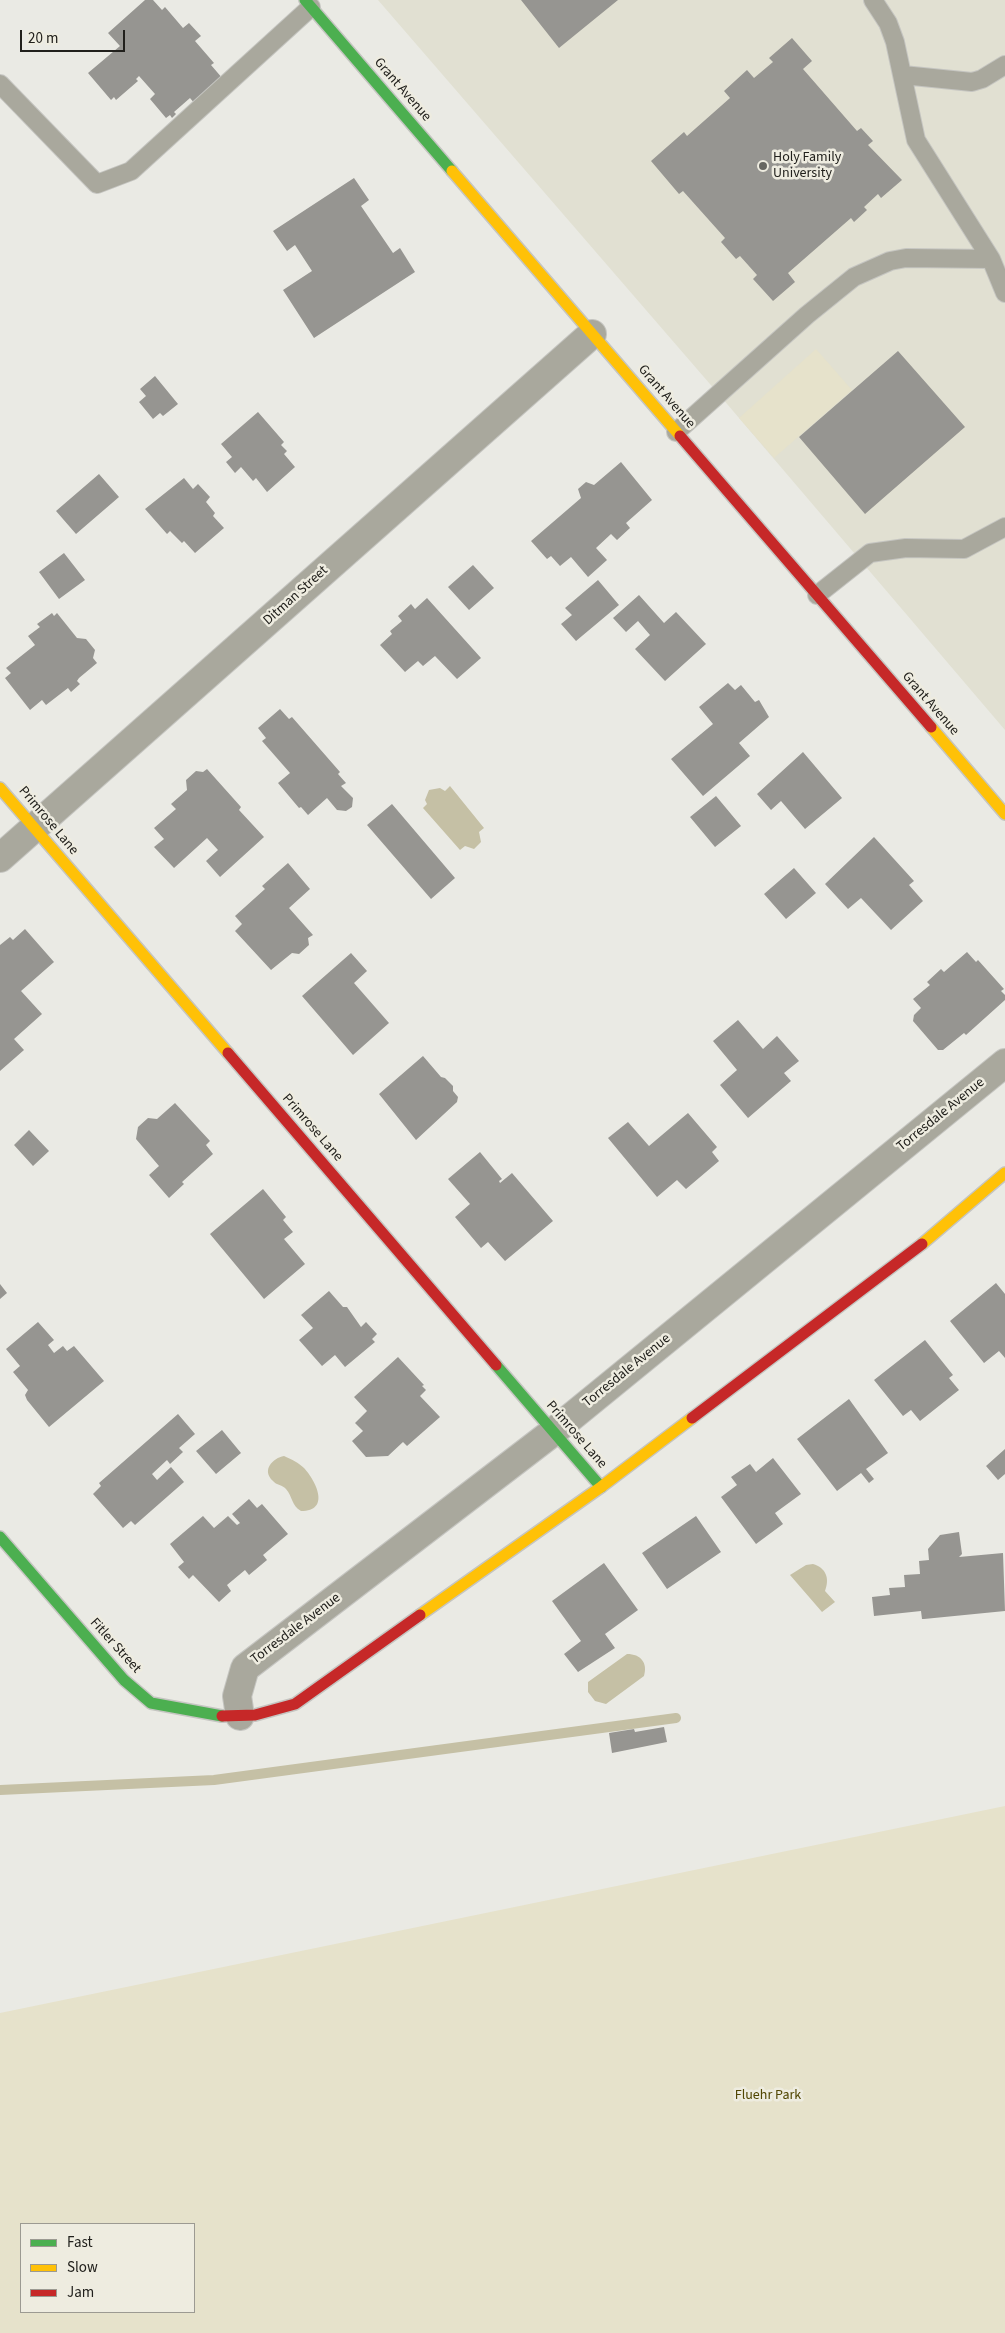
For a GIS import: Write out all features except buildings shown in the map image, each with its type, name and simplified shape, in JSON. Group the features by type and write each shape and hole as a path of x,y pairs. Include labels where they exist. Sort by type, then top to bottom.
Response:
{"street":[{"name":"Grant Avenue","path":"308,4 1005,814"},
{"name":"Ditman Street","path":"0,858 592,334"},
{"name":"Primrose Lane","path":"0,788 601,1487"},
{"name":"Torresdale Avenue","path":"240,1716 237,1696 244,1668 553,1432 1005,1063"},
{"path":"240,1716 255,1715 295,1704 601,1487 915,1250 1005,1173"},
{"name":"Fitler Street","path":"0,1537 124,1680 151,1703 218,1716 240,1716"}],"lane":[{"path":"877,1 895,42 916,140 991,259 1005,293"},
{"path":"0,84 97,184 131,171 308,4"},
{"path":"902,75 972,82 982,79 1005,65"},
{"path":"676,432 813,310 854,277 890,261 906,258 991,259"},
{"path":"817,595 870,553 906,548 964,549 1005,527"}],"shaded area":[{"name":"Holy Family University","path":"378,0 1005,0 1005,730 716,391"},
{"path":"450,786 484,828 479,832 481,842 474,849 465,846 460,850 423,808 427,804 425,800 429,790 440,788 445,791"},
{"path":"284,1456 302,1466 313,1480 318,1494 318,1501 316,1506 310,1510 301,1511 298,1509 286,1489 274,1482 268,1473 270,1465 276,1459"},
{"path":"813,1564 821,1568 826,1574 825,1591 835,1602 822,1612 790,1575 806,1565"},
{"path":"627,1654 632,1654 642,1660 645,1667 644,1676 606,1704 595,1701 588,1692 588,1682"}],"green space":[{"path":"816,349 852,390 774,458 739,418"},
{"name":"Fluehr Park","path":"1005,1806 1005,2333 0,2333 0,2013"}],"waterway":[{"path":"0,1790 214,1780 676,1718"}],"traffic: fast":[{"path":"305,0 452,171"},
{"path":"496,1365 601,1487"},
{"path":"0,1537 124,1680 151,1703 222,1716"}],"traffic: slow":[{"path":"452,171 680,436"},
{"path":"931,727 1005,814"},
{"path":"0,788 228,1053"},
{"path":"922,1244 1005,1173"},
{"path":"420,1615 601,1487 692,1418"}],"traffic: jam":[{"path":"680,436 931,727"},
{"path":"228,1053 496,1365"},
{"path":"692,1418 922,1244"},
{"path":"222,1716 255,1715 295,1704 420,1615"}],"place":[{"name":"Holy Family University","path":"763,166"}]}
